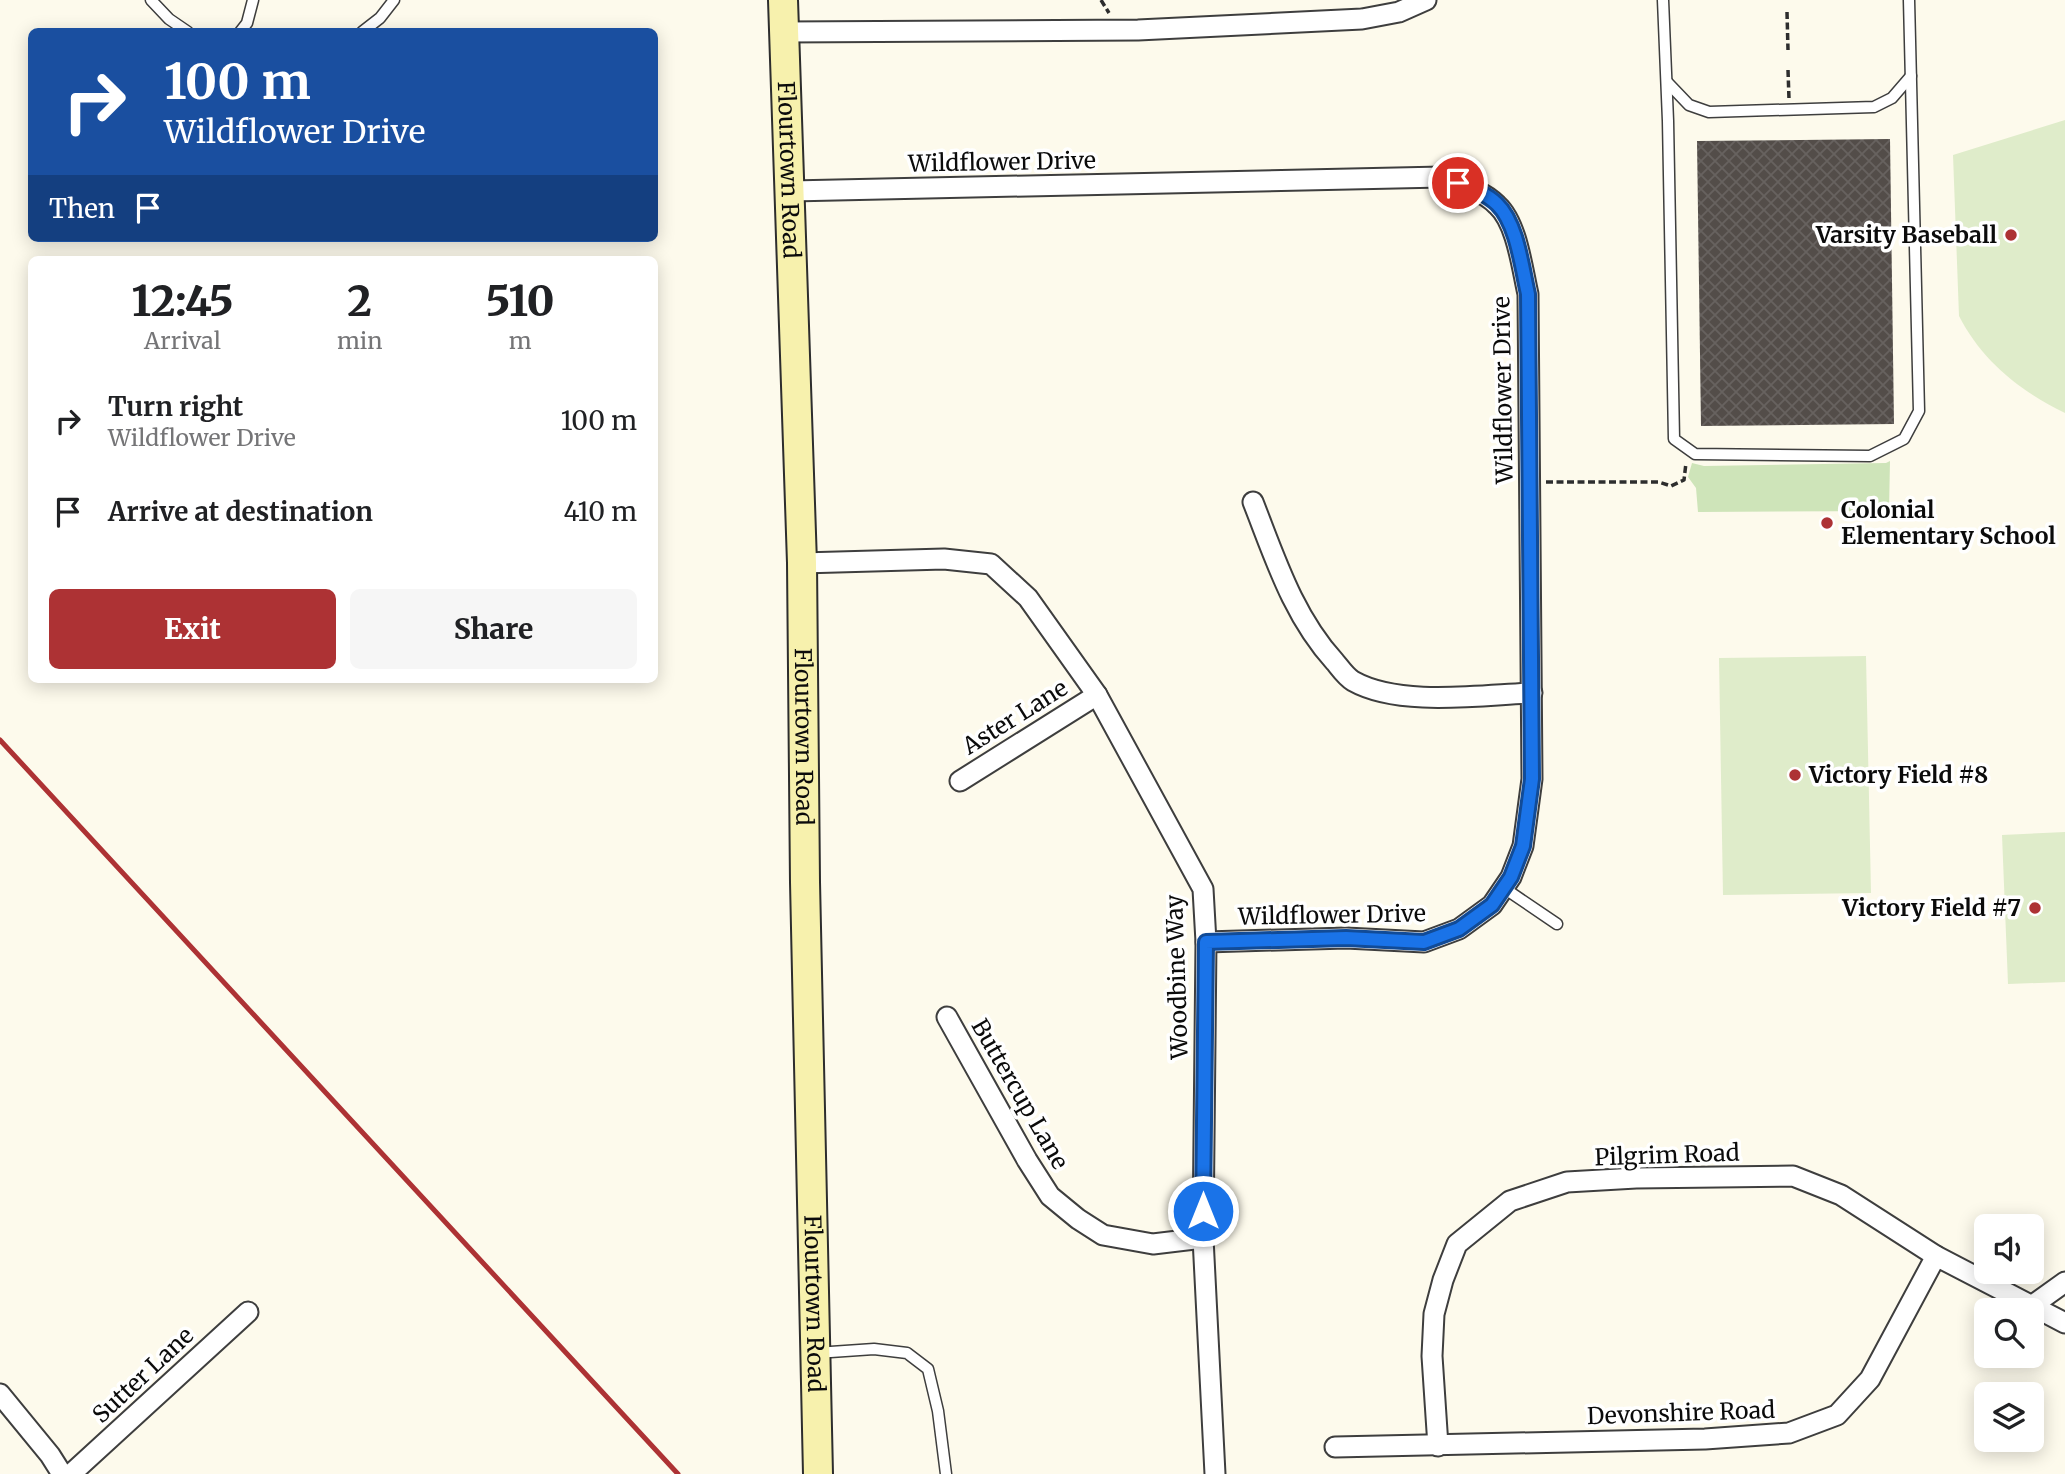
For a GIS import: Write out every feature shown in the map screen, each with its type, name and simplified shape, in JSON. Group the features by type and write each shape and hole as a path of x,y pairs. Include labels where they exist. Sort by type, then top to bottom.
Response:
{"main road":[{"name":"Flourtown Road","path":"783,0 802,563 805,882 818,1474"}],"street":[{"path":"785,32 1138,30 1349,19 1399,12 1426,0"},
{"name":"Wildflower Drive","path":"791,191 1442,177 1473,189 1498,205 1513,230 1528,294 1532,779 1523,846 1511,877 1492,905 1459,929 1424,942 1346,938 1206,942"},
{"path":"1253,502 1294,605 1325,650 1352,680 1386,692 1436,698 1532,693"},
{"name":"Woodbine Way","path":"802,563 944,559 991,564 1028,598 1097,695 1203,889 1206,942 1203,1238 1215,1474"},
{"name":"Aster Lane","path":"960,781 1097,695"},
{"name":"Buttercup Lane","path":"947,1017 1050,1196 1103,1235 1153,1244 1203,1238"},
{"name":"Pilgrim Road","path":"1438,1446 1432,1356 1434,1314 1457,1244 1510,1201 1567,1182 1636,1178 1793,1176 1841,1195 1936,1255 2020,1298"},
{"name":"Devonshire Road","path":"1335,1447 1706,1439 1788,1433 1837,1415 1870,1380 1936,1255"},
{"path":"2043,1298 2065,1282"},
{"name":"Pilgrim Road","path":"2044,1311 2065,1323"},
{"name":"Sutter Lane","path":"71,1474 247,1312"},
{"path":"0,1394 50,1455 62,1474"}],"lane":[{"path":"151,0 182,28"},
{"path":"243,28 253,0"},
{"path":"368,28 380,19 394,0"},
{"path":"1663,0 1674,439 1695,454 1870,456 1904,439 1919,411 1909,0"},
{"path":"1667,82 1689,105 1709,112 1874,107 1892,98 1911,76"},
{"path":"1504,888 1557,924"},
{"path":"816,1353 874,1349 907,1353 928,1369 938,1411 946,1474"}],"path":[{"path":"1787,12 1788,50"},
{"path":"1788,70 1788,101"},
{"path":"1530,482 1659,482 1671,486 1684,480 1687,460"}],"green space":[{"name":"Varsity Baseball","path":"2065,120 2065,413 2033,395 2004,373 1979,347 1959,316 1953,155"},
{"path":"1890,461 1889,511 1698,512 1696,488 1688,477 1692,463 1704,466"},
{"name":"Victory Field #8","path":"1866,656 1871,893 1723,895 1719,658"},
{"name":"Victory Field #7","path":"2065,832 2065,982 2008,984 2002,835"}],"building":[{"path":"1890,139 1894,424 1701,426 1697,141"}],"railway":[{"path":"0,740 678,1474"}],"place":[{"name":"Varsity Baseball","path":"2011,235"},
{"name":"Colonial Elementary School","path":"1827,523"},
{"name":"Victory Field #8","path":"1795,775"},
{"name":"Victory Field #7","path":"2035,908"}],"route":[{"path":"1203,1211 1206,942 1346,938 1424,942 1459,929 1492,905 1511,877 1523,846 1532,779 1528,294 1513,230 1498,205 1458,183"}]}
